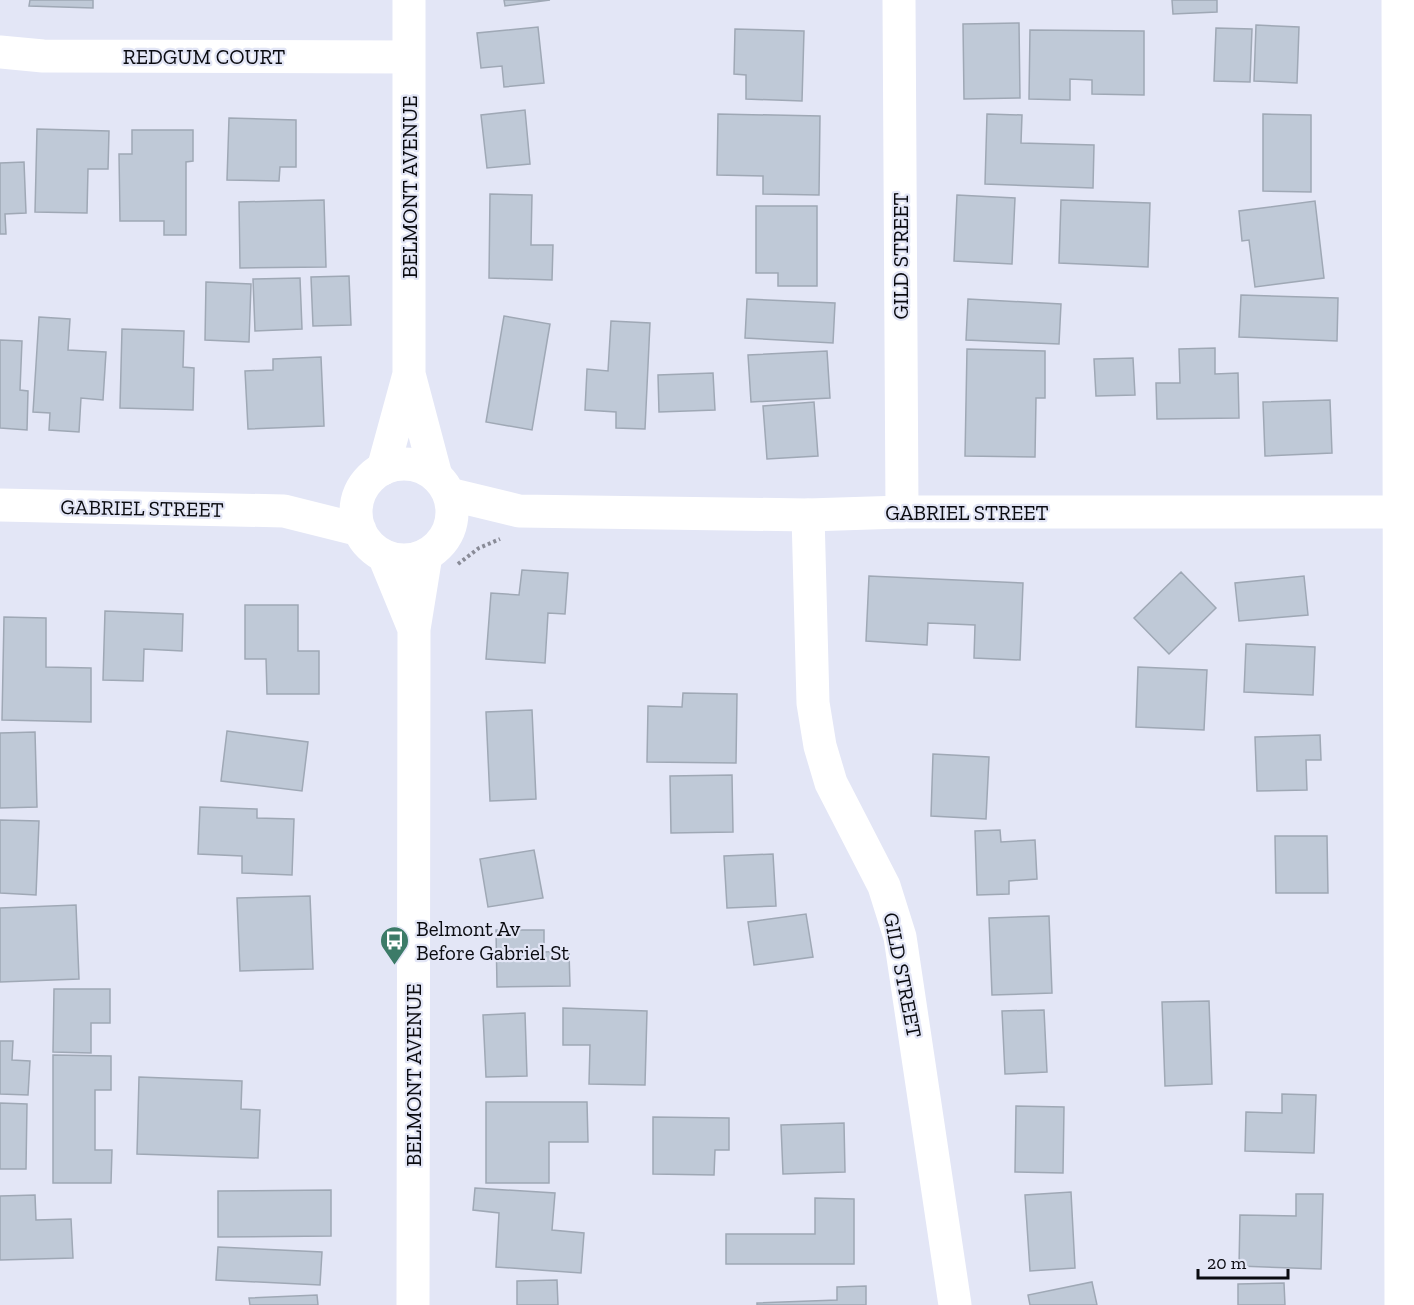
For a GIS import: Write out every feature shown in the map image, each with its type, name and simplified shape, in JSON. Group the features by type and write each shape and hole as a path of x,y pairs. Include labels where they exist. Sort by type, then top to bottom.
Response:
{"street":[{"name":"BELMONT AVENUE","path":"383,469 409,374 409,0"},
{"name":"GILD STREET","path":"899,0 902,512"},
{"path":"1398,0 1407,512 1401,1305"},
{"name":"REDGUM COURT","path":"0,52 43,56 408,57"},
{"name":"BELMONT AVENUE","path":"409,374 442,485"},
{"path":"396,464 410,464 424,468 442,485 452,507 452,520 443,552 398,560 384,556 374,549 360,530 356,511 360,491 369,478 383,469 396,464"},
{"name":"GABRIEL STREET","path":"442,485 514,525"},
{"name":"GABRIEL STREET","path":"284,511 360,491"},
{"name":"GABRIEL STREET","path":"0,505 284,511 360,530"},
{"name":"GABRIEL STREET","path":"443,552 514,525 902,512 1407,512"},
{"name":"GILD STREET","path":"808,515 813,703 820,746 831,783 884,886 900,937 955,1305"},
{"name":"BELMONT AVENUE","path":"412,1305 414,629 443,552"},
{"name":"BELMONT AVENUE","path":"384,556 414,629"}],"path":[{"path":"443,552 479,548 500,539 514,525"}],"building":[{"path":"30,0 93,0 93,8 29,6"},
{"path":"504,0 550,0 505,6"},
{"path":"1172,0 1217,0 1217,12 1173,14"},
{"path":"1019,23 1020,98 964,99 963,24"},
{"path":"1256,25 1299,27 1297,83 1254,81"},
{"path":"538,27 544,83 504,87 502,66 481,68 477,33"},
{"path":"1216,28 1252,29 1250,82 1214,81"},
{"path":"735,29 804,31 802,101 746,99 746,75 734,74"},
{"path":"1030,30 1144,31 1144,95 1092,94 1092,80 1070,79 1070,100 1029,99"},
{"path":"525,110 530,164 487,168 481,115"},
{"path":"718,114 820,116 819,195 763,194 763,176 717,175"},
{"path":"987,114 1022,115 1021,143 1094,145 1093,188 985,184"},
{"path":"1263,114 1311,115 1311,192 1263,191"},
{"path":"229,118 296,120 296,167 280,167 279,181 227,180"},
{"path":"37,129 109,131 108,169 88,169 87,213 35,212"},
{"path":"132,130 193,130 193,161 186,162 186,235 164,235 164,221 120,221 119,154 132,154"},
{"path":"24,162 26,213 5,214 6,234 0,234 0,163"},
{"path":"490,194 532,195 531,245 553,245 552,280 489,278"},
{"path":"957,195 1015,198 1012,264 954,261"},
{"path":"324,200 326,267 240,268 239,202"},
{"path":"1061,200 1150,203 1148,267 1059,263"},
{"path":"1315,201 1324,278 1255,287 1249,240 1242,241 1239,211"},
{"path":"756,206 817,206 817,286 778,286 778,273 756,273"},
{"path":"349,276 351,325 313,326 311,277"},
{"path":"300,278 302,329 255,331 253,279"},
{"path":"206,282 251,284 249,342 205,340"},
{"path":"1241,295 1338,298 1337,341 1239,337"},
{"path":"747,299 835,303 833,343 745,338"},
{"path":"968,299 1061,304 1059,344 966,340"},
{"path":"504,316 550,324 532,430 486,422"},
{"path":"39,317 70,319 68,350 106,352 103,400 81,398 79,432 49,430 50,413 33,412"},
{"path":"611,321 650,323 645,429 616,428 616,412 585,410 587,369 608,371"},
{"path":"122,329 184,331 183,367 194,368 193,410 120,408"},
{"path":"0,340 22,341 20,390 28,391 27,430 0,428"},
{"path":"1215,348 1215,374 1238,373 1239,418 1157,419 1156,383 1180,383 1179,349"},
{"path":"967,349 1045,351 1045,398 1036,398 1035,457 965,456"},
{"path":"827,351 830,398 751,402 748,355"},
{"path":"321,357 324,426 248,429 245,371 273,370 273,359"},
{"path":"1133,358 1135,395 1096,396 1094,359"},
{"path":"713,373 715,410 659,412 658,375"},
{"path":"1330,400 1332,453 1265,456 1263,402"},
{"path":"814,402 818,456 767,459 763,406"},
{"path":"522,570 568,573 565,614 548,613 545,663 486,659 491,593 519,595"},
{"path":"1181,572 1216,608 1169,654 1134,618"},
{"path":"869,576 1023,583 1020,660 974,658 975,625 928,623 927,645 866,641"},
{"path":"1304,576 1308,615 1239,621 1235,583"},
{"path":"245,605 298,605 298,651 319,651 319,694 267,694 266,659 245,659"},
{"path":"105,611 183,614 182,651 144,649 143,681 103,680"},
{"path":"4,617 46,618 46,667 91,668 91,722 2,720"},
{"path":"1246,644 1315,647 1313,695 1244,692"},
{"path":"1138,667 1207,670 1204,730 1136,727"},
{"path":"683,693 737,694 736,763 647,762 648,706 682,707"},
{"path":"532,710 536,799 490,801 486,712"},
{"path":"227,731 308,742 302,791 221,781"},
{"path":"35,732 37,807 0,808 0,733"},
{"path":"1320,735 1321,760 1306,760 1307,790 1257,791 1255,737"},
{"path":"933,754 989,757 986,819 931,816"},
{"path":"732,775 733,832 671,833 670,776"},
{"path":"200,807 257,809 257,818 294,819 292,875 242,873 242,856 198,854"},
{"path":"0,820 39,821 36,895 0,893"},
{"path":"1000,830 1001,842 1035,840 1037,879 1009,881 1009,894 977,895 975,831"},
{"path":"1275,836 1327,836 1328,893 1276,893"},
{"path":"534,850 543,898 488,907 480,859"},
{"path":"773,854 776,906 727,908 724,856"},
{"path":"310,896 313,969 240,971 237,898"},
{"path":"76,905 79,979 0,982 0,908"},
{"path":"806,914 813,957 754,965 748,922"},
{"path":"1049,916 1052,993 992,995 989,918"},
{"path":"496,930 544,930 544,952 569,951 570,986 497,987"},
{"path":"54,989 110,989 110,1023 91,1023 91,1053 53,1052"},
{"path":"1209,1001 1212,1084 1165,1086 1162,1002"},
{"path":"563,1008 647,1011 645,1085 589,1084 590,1045 563,1045"},
{"path":"1044,1010 1047,1072 1005,1074 1002,1011"},
{"path":"525,1013 527,1076 486,1077 483,1015"},
{"path":"0,1041 13,1041 12,1060 30,1061 28,1095 0,1094"},
{"path":"53,1055 111,1056 111,1090 95,1090 95,1150 112,1150 111,1183 53,1183"},
{"path":"139,1077 242,1081 241,1109 260,1110 258,1158 137,1154"},
{"path":"1282,1094 1316,1095 1314,1153 1245,1151 1246,1112 1282,1113"},
{"path":"486,1102 587,1102 588,1142 549,1142 549,1183 486,1183"},
{"path":"0,1103 27,1104 26,1169 0,1169"},
{"path":"1016,1106 1064,1107 1063,1173 1015,1172"},
{"path":"653,1117 729,1118 729,1150 715,1150 714,1175 653,1174"},
{"path":"844,1123 845,1172 783,1174 781,1125"},
{"path":"475,1188 555,1193 552,1230 584,1233 581,1273 496,1267 499,1213 473,1210"},
{"path":"331,1190 331,1236 218,1237 218,1191"},
{"path":"1071,1192 1075,1268 1030,1271 1025,1195"},
{"path":"1296,1194 1323,1194 1321,1269 1239,1266 1240,1215 1296,1216"},
{"path":"35,1195 36,1220 71,1219 73,1258 0,1260 0,1196"},
{"path":"815,1198 854,1199 854,1264 726,1264 726,1234 815,1234"},
{"path":"218,1247 322,1252 320,1285 216,1280"},
{"path":"557,1280 558,1305 517,1305 517,1281"},
{"path":"1092,1282 1097,1305 1030,1305 1028,1295"},
{"path":"1284,1283 1285,1305 1238,1305 1238,1284"},
{"path":"866,1286 866,1305 757,1305 757,1303 837,1300 837,1287"},
{"path":"317,1295 318,1305 250,1305 249,1298"}],"place":[{"name":"Belmont Av Before Gabriel St","path":"395,966"}]}
